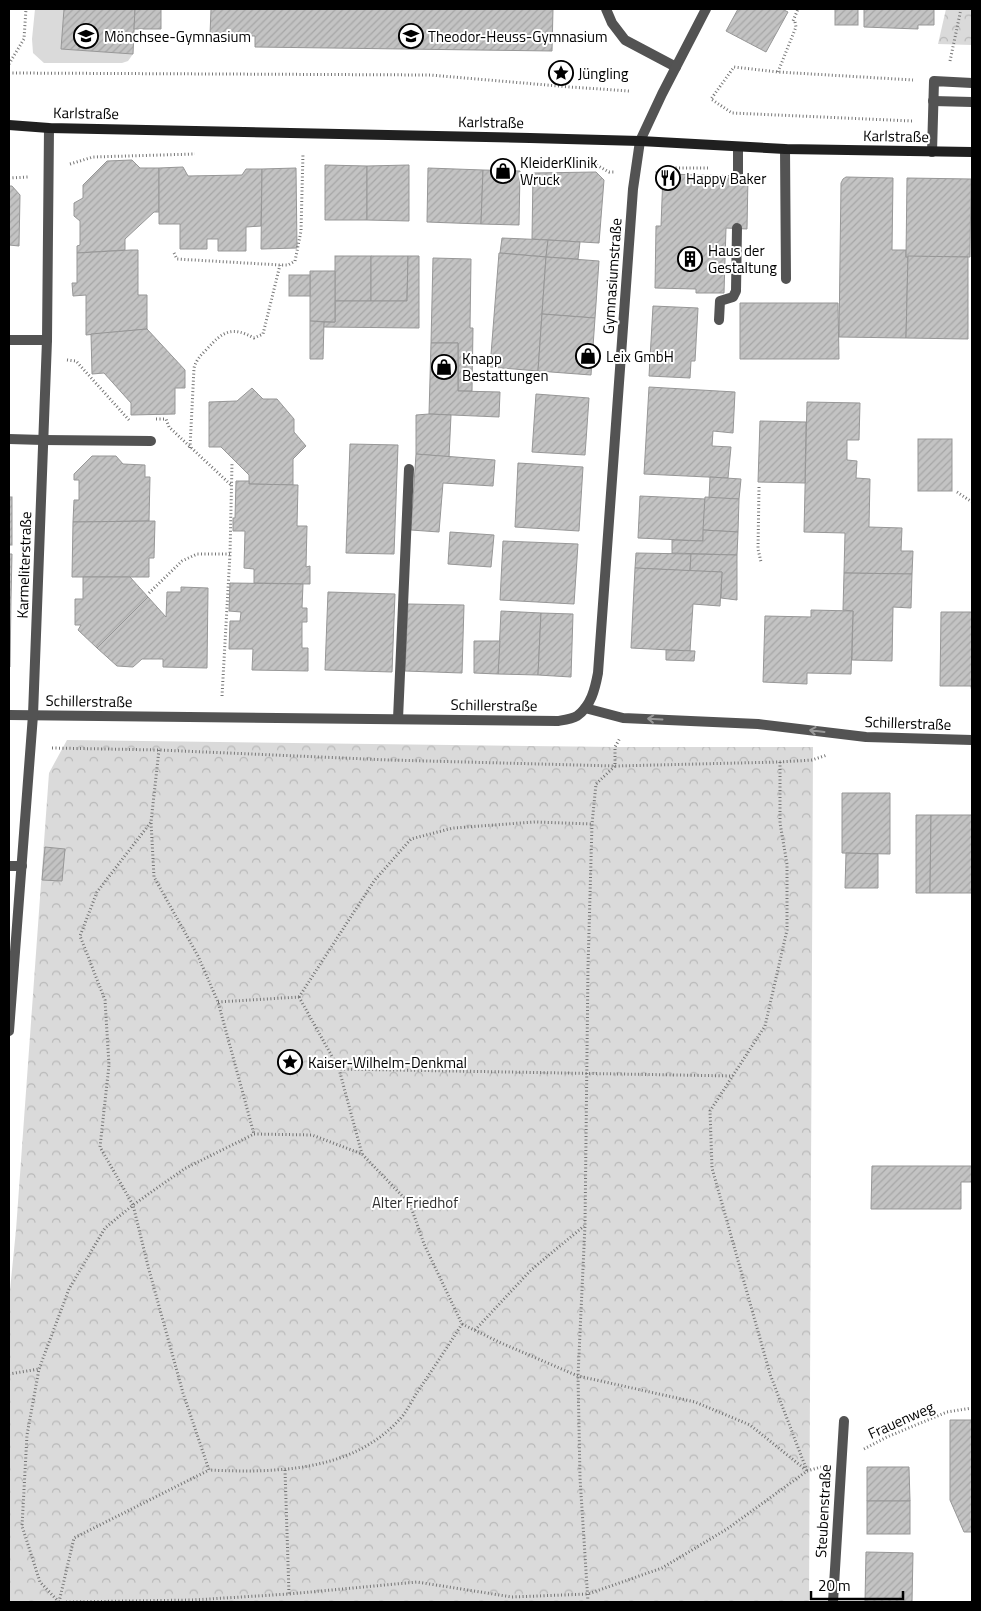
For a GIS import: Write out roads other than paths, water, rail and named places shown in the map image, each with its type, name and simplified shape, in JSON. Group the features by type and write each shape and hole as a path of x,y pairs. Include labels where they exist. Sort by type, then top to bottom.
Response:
{"street":[{"path":"606,9 612,23 625,40 676,67"},
{"name":"Gymnasiumstraße","path":"585,708 593,694 598,673 634,173 640,141 706,9"},
{"path":"932,152 934,81 972,83"},
{"path":"933,101 972,102"},
{"name":"Karlstraße","path":"9,125 49,128 640,141 785,149 972,152"},
{"name":"Karmeliterstraße","path":"9,1032 34,715 47,340 49,128"},
{"path":"738,147 738,172"},
{"path":"785,149 786,279"},
{"path":"719,320 720,301 733,297 736,291 737,228"},
{"path":"9,340 47,340"},
{"path":"9,439 151,441"},
{"path":"398,719 409,469"},
{"name":"Schillerstraße","path":"9,715 558,721 576,717 585,708 623,718 758,724 866,737 972,740"},
{"path":"9,866 22,866"},
{"name":"Steubenstraße","path":"833,1602 844,1421"}],"place":[{"name":"Mönchsee-Gymnasium","path":"86,36"},
{"name":"Theodor-Heuss-Gymnasium","path":"411,36"},
{"name":"Jüngling","path":"561,73"},
{"name":"KleiderKlinik Wruck","path":"503,171"},
{"name":"Happy Baker","path":"668,178"},
{"name":"Haus der Gestaltung","path":"690,259"},
{"name":"Leix GmbH","path":"588,356"},
{"name":"Knapp Bestattungen","path":"444,367"},
{"name":"Kaiser-Wilhelm-Denkmal","path":"290,1062"}],"park label":[{"name":"Alter Friedhof","path":"415,1202"}]}
